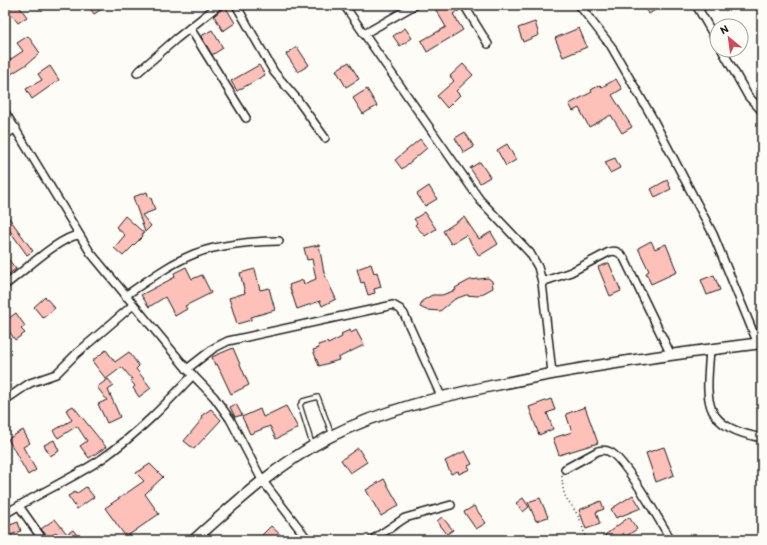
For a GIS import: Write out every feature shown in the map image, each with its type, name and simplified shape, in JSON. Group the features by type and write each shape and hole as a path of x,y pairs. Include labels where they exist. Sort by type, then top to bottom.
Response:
{"street":[{"path":"137,73 219,5"},
{"path":"236,5 274,72 297,99 325,138"},
{"path":"344,5 480,200 530,253 538,267 542,282 552,373"},
{"path":"364,34 415,5"},
{"path":"464,5 488,44"},
{"path":"194,540 262,480 332,436 374,417 441,396 552,373 760,343 713,234 656,125 611,46 579,5"},
{"path":"696,5 709,27"},
{"path":"190,28 246,118"},
{"path":"727,58 748,96 762,111"},
{"path":"5,112 90,252 187,369 214,397 230,419 262,480 308,540"},
{"path":"5,136 16,128"},
{"path":"6,283 72,236 79,235"},
{"path":"125,296 170,266 195,253 251,242 279,241"},
{"path":"542,282 571,272 614,250 620,252 671,355"},
{"path":"5,400 30,383 56,374 76,354 133,305"},
{"path":"187,369 214,348 228,340 393,305 400,309 404,314 441,396"},
{"path":"710,350 707,394 708,404 713,413 727,426 745,434 762,438"},
{"path":"5,514 102,459 125,442 157,413 193,375"},
{"path":"565,469 598,451 604,450 610,452 618,458 630,474 671,540"},
{"path":"372,540 405,518 451,505"},
{"path":"19,506 43,540"}],"lane":[{"path":"313,447 300,406 303,400 318,397 332,436"}],"path":[{"path":"565,469 562,474 563,491 566,499 578,514 586,540"}],"building":[{"path":"10,5 18,5 27,17 18,23 6,8"},
{"path":"88,5 108,5 94,14"},
{"path":"433,5 457,5 460,10 453,14 463,30 427,52 421,41 446,27"},
{"path":"644,5 663,5 649,14"},
{"path":"225,6 235,23 223,31 214,16"},
{"path":"535,22 539,35 523,42 518,28"},
{"path":"405,28 412,38 400,46 393,36"},
{"path":"579,28 587,47 563,57 555,38"},
{"path":"212,30 223,48 212,55 201,36"},
{"path":"28,36 40,53 27,64 5,78 5,63 23,51 17,43"},
{"path":"297,47 309,65 298,72 286,54"},
{"path":"349,62 359,79 346,87 336,70"},
{"path":"463,64 473,75 456,91 460,95 447,108 437,96 454,81 450,76"},
{"path":"259,65 265,75 237,91 231,81"},
{"path":"50,66 59,80 32,99 26,89 42,80 38,74"},
{"path":"616,79 622,89 612,95 632,127 622,133 611,115 589,127 579,108 573,111 569,104 592,92 591,90 600,85 602,87"},
{"path":"367,89 377,106 363,114 353,98"},
{"path":"465,132 474,147 464,153 455,138"},
{"path":"420,139 427,148 402,169 395,160"},
{"path":"507,144 516,160 506,166 497,150"},
{"path":"615,158 620,168 610,173 605,162"},
{"path":"480,162 490,177 480,183 470,168"},
{"path":"667,180 671,189 655,197 651,189"},
{"path":"429,186 437,199 425,206 417,194"},
{"path":"147,192 149,198 151,198 155,210 142,215 151,226 145,232 133,197"},
{"path":"425,212 436,229 425,236 415,225 417,223 414,219"},
{"path":"125,216 144,233 142,234 143,236 123,256 114,248 125,235 116,227"},
{"path":"464,217 479,239 491,232 498,244 479,256 466,235 451,244 443,231"},
{"path":"9,218 33,251 27,255 5,224 5,221"},
{"path":"651,241 655,249 666,244 677,272 651,284 646,273 649,271 638,248"},
{"path":"319,245 324,273 336,299 322,306 320,301 297,309 289,285 303,280 304,284 316,279 312,259 307,260 304,248"},
{"path":"5,255 16,269 5,277"},
{"path":"609,263 621,291 610,296 598,267"},
{"path":"371,264 374,273 377,272 381,287 374,289 375,293 368,295 364,282 361,283 357,269"},
{"path":"186,267 192,279 202,275 211,293 185,306 187,309 175,316 165,297 149,307 141,295 175,277 174,273"},
{"path":"255,269 260,290 269,288 275,310 251,317 251,320 237,324 229,298 245,293 240,273"},
{"path":"714,275 720,290 707,295 701,280"},
{"path":"488,278 492,281 493,288 478,296 466,295 455,299 440,311 426,310 420,307 422,301 432,295 442,295 456,290 455,288 470,280"},
{"path":"45,297 55,308 43,318 34,307"},
{"path":"16,313 25,326 21,329 25,333 15,340 5,325 5,321"},
{"path":"350,330 351,333 356,330 364,345 338,358 339,360 319,366 313,350 319,348 318,345 327,342 328,344 342,337 341,334"},
{"path":"233,348 249,385 231,394 217,364 215,365 212,357"},
{"path":"106,350 115,362 129,352 139,366 136,369 151,388 139,397 133,388 135,386 131,381 132,379 122,367 106,379 92,361"},
{"path":"108,379 114,386 108,390 120,417 107,423 98,404 107,400 97,387"},
{"path":"551,399 555,410 547,413 553,429 539,435 529,407"},
{"path":"236,404 242,415 235,417 230,407"},
{"path":"73,406 106,447 89,458 80,446 87,441 77,426 58,438 53,431 72,420 66,410"},
{"path":"286,406 298,428 276,439 270,426 250,434 242,417 260,409 263,417"},
{"path":"585,407 598,443 559,455 553,438 572,432 566,414"},
{"path":"211,409 221,420 194,449 184,441 203,418 201,416"},
{"path":"23,430 30,443 23,447 36,470 28,475 8,439"},
{"path":"54,440 59,451 50,456 44,445"},
{"path":"664,447 674,475 656,482 646,453"},
{"path":"358,448 367,462 350,473 341,460"},
{"path":"465,451 472,464 468,466 470,469 459,474 458,471 451,474 445,461"},
{"path":"150,464 163,477 145,494 159,514 126,537 105,508 144,481 136,473"},
{"path":"384,479 399,505 381,516 366,490"},
{"path":"86,487 94,497 77,509 68,496 75,492 76,494"},
{"path":"633,495 641,508 616,518 611,509"},
{"path":"523,498 529,507 523,512 516,503"},
{"path":"540,498 548,517 536,521 528,502"},
{"path":"601,501 604,509 596,512 600,524 586,529 579,510"},
{"path":"474,506 486,523 476,529 464,512"},
{"path":"442,517 453,530 447,534 437,521"},
{"path":"629,517 637,529 625,537 623,533 614,540 608,540 605,535"},
{"path":"55,519 67,534 73,530 81,540 59,540 61,539 56,532 49,538 41,529"},
{"path":"18,522 21,531 5,537 5,527"},
{"path":"271,526 286,540 257,540"}]}
